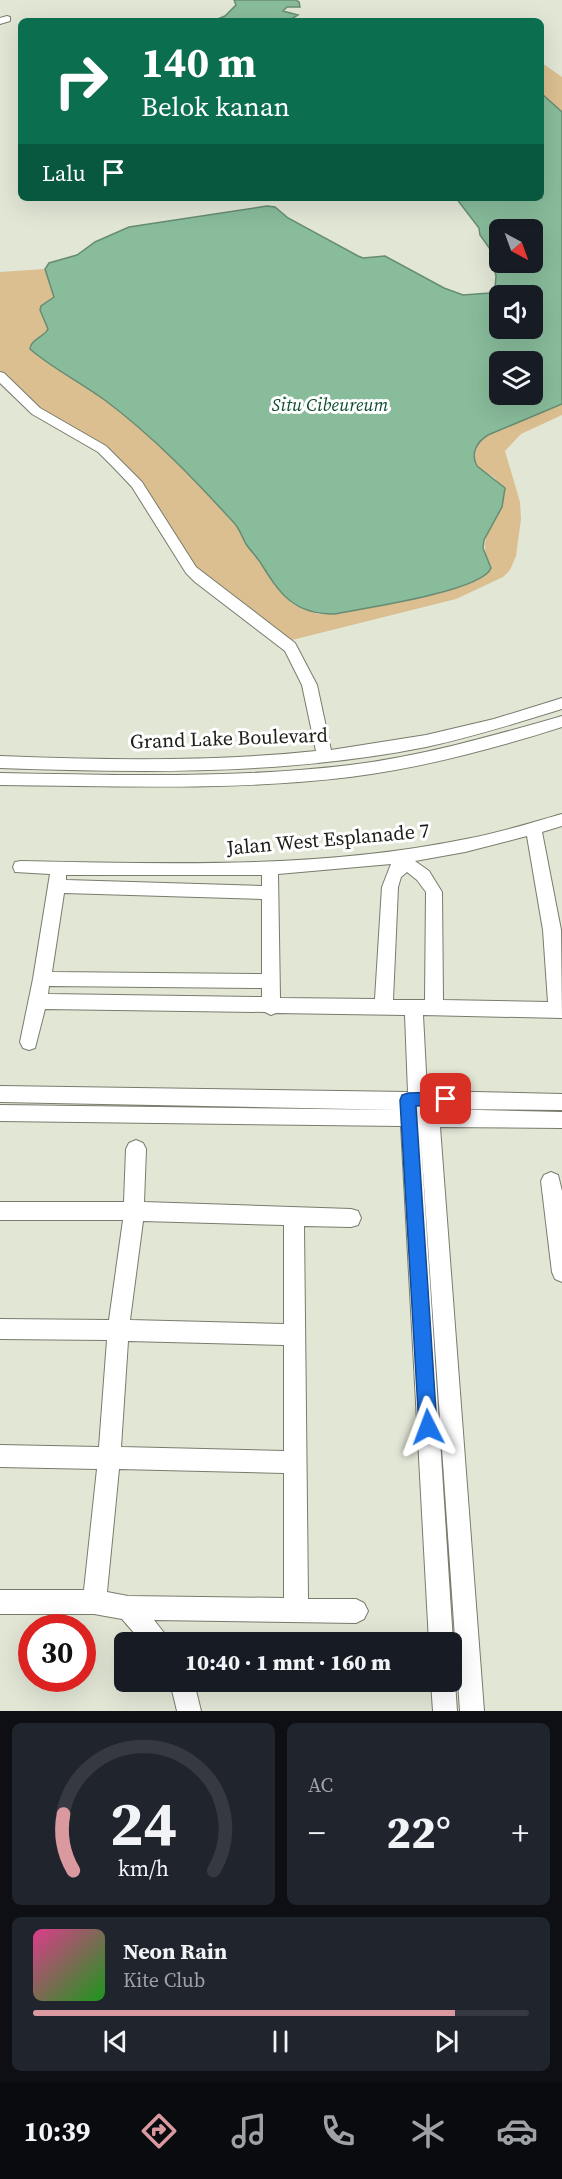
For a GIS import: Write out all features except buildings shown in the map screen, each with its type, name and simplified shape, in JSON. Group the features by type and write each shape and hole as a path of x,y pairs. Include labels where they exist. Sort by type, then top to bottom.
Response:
{"street":[{"path":"0,376 36,411 102,449 137,485 191,570 290,647 300,661 309,686 325,757"},
{"name":"Grand Lake Boulevard","path":"0,762 185,764 325,757 385,749 480,729 562,703"},
{"name":"Grand Lake Boulevard","path":"0,779 194,780 350,771 487,743 562,721"},
{"name":"Jalan West Esplanade 7","path":"21,867 270,869 381,859 454,848 562,820"},
{"path":"37,1001 271,1007 384,1005 560,1010 557,933 533,827"},
{"path":"384,1005 392,872 403,864 425,876 434,892 434,1006"},
{"path":"29,1042 42,979 59,868"},
{"path":"270,869 271,1007"},
{"path":"56,886 269,893"},
{"path":"42,979 270,981"},
{"path":"414,1006 419,1107 414,1188 440,1632"},
{"path":"0,1094 419,1107 562,1120"},
{"path":"0,1113 419,1107 562,1102"},
{"path":"419,1107 436,1189 472,1711"},
{"path":"94,1602 109,1459 118,1330 134,1211 136,1149"},
{"path":"551,1181 559,1222 562,1272"},
{"path":"414,1188 436,1189"},
{"path":"0,1211 134,1211 351,1218"},
{"path":"294,1217 296,1609"},
{"path":"0,1329 295,1335"},
{"path":"0,1456 294,1462"},
{"path":"0,1602 94,1602 128,1608 356,1611"},
{"path":"128,1608 148,1632"},
{"path":"184,1692 189,1711"},
{"path":"444,1692 445,1711"}],"shaded area":[{"path":"544,64 562,77 562,112 544,96"},
{"path":"45,269 54,297 40,310 48,329 32,343 36,354 105,400 145,432 187,471 240,531 271,579 291,603 318,614 334,614 436,594 471,583 491,568 485,550 486,536 502,507 495,478 481,470 474,462 477,446 488,435 562,404 562,415 521,434 505,451 520,502 521,519 516,556 510,570 503,577 456,599 284,642 200,579 120,466 36,411 0,376 0,272"}],"water":[{"path":"234,0 296,0 300,7 287,7 283,11 298,15 293,18 220,18 236,5"},
{"name":"Situ Cibeureum","path":"544,96 562,112 562,404 488,435 478,444 474,457 477,466 505,488 502,507 484,540 483,548 491,568 483,576 467,584 420,598 334,614 320,613 298,606 281,593 274,584 235,524 174,460 106,401 30,349 32,343 48,329 40,310 41,306 54,297 45,269 49,263 77,255 95,242 129,227 267,206 275,207 288,218 363,258 385,256 444,288 463,295 489,293 489,339 543,339 543,285 495,285 495,273 543,273 543,219 489,219 489,248 480,235 479,228 458,201 544,201"}],"route":[{"path":"428,1427 408,1100 446,1099"}]}
